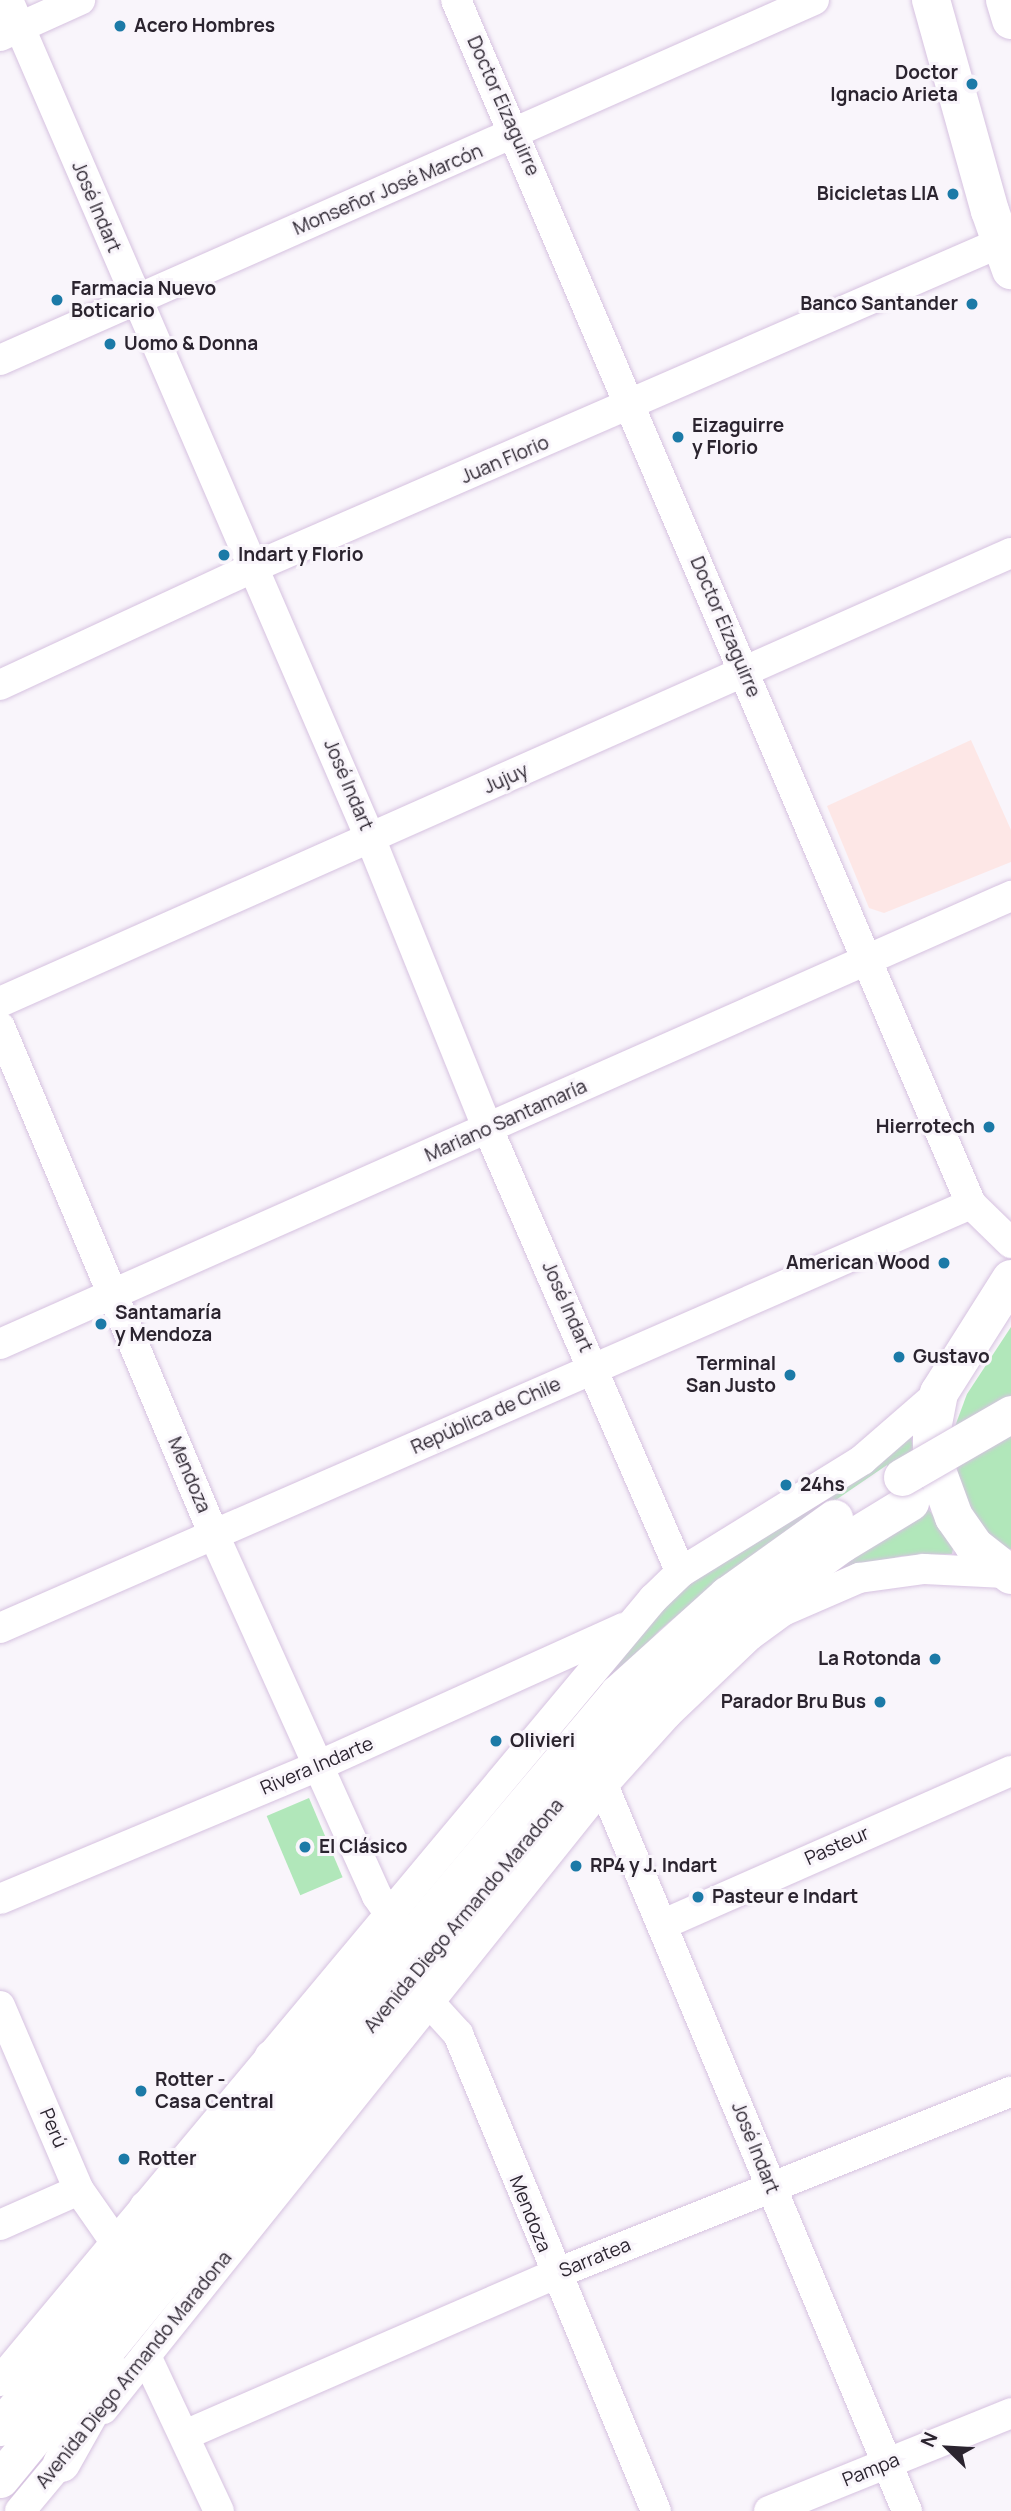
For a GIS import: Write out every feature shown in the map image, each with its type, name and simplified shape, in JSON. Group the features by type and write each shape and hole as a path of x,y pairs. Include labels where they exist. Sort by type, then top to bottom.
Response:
{"highway":[{"path":"931,0 1007,250"},
{"path":"1005,0 1011,20"},
{"path":"1008,1574 974,1546 942,1492 932,1457 932,1428 939,1393 1011,1279"}],"main road":[{"name":"Avenida Diego Armando Maradona","path":"0,2479 159,2289 431,1953 626,1725 745,1614 841,1544 906,1490 1011,1414"},
{"name":"Avenida Diego Armando Maradona","path":"0,2427 618,1693 727,1595 830,1521 906,1490 1011,1441"},
{"path":"147,2208 235,2147 272,2057"},
{"path":"61,2463 159,2289"}],"street":[{"name":"José Indart","path":"8,0 10,32 135,300 254,566 371,840 488,1129 681,1572"},
{"path":"10,32 80,0"},
{"name":"Doctor Eizaguirre","path":"456,0 632,405 971,1204 1011,1243"},
{"name":"Monseñor José Marcón","path":"0,360 516,135 814,0"},
{"name":"Juan Florio","path":"0,685 254,566 632,405 1007,250"},
{"name":"Jujuy","path":"0,1002 371,840 1011,553"},
{"name":"Mariano Santamaría","path":"0,1344 1011,896"},
{"name":"Mendoza","path":"0,1027 215,1535 391,1916"},
{"name":"República de Chile","path":"0,1628 971,1204"},
{"path":"0,2381 391,1916 631,1625 681,1572 862,1460 939,1393"},
{"name":"Avenida Diego Armando Maradona","path":"20,2511 603,1784 667,1714 750,1635 783,1611 859,1578 924,1569 1008,1574"},
{"name":"Rivera Indarte","path":"0,1899 320,1765 631,1625"},
{"name":"Pasteur","path":"664,1924 1011,1772"},
{"name":"José Indart","path":"603,1784 664,1924 906,2511"},
{"name":"Mendoza","path":"428,2001 458,2034 555,2274 656,2511"},
{"name":"Perú","path":"0,2006 79,2190 116,2243"},
{"name":"Sarratea","path":"185,2435 555,2274 1011,2092"},
{"path":"0,2225 79,2190"},
{"path":"146,2356 219,2511"},
{"name":"Pampa","path":"769,2511 1011,2413"}],"shaded area":[{"path":"971,740 1011,830 1011,862 884,913 869,908 827,806"}],"green space":[{"path":"1011,1327 1011,1549 1002,1548 982,1531 956,1492 954,1429 967,1394"},
{"path":"911,1431 916,1478 927,1507 954,1544 952,1554 902,1556 857,1567 764,1612 710,1655 623,1744 123,2368 198,2256 615,1746 710,1651 773,1602 903,1515 887,1465 723,1577 660,1630 575,1719 264,2088 313,2015 660,1606 758,1535 845,1484"},
{"name":"El Clásico","path":"309,1798 343,1877 300,1895 267,1816"}],"place":[{"name":"Acero Hombres","path":"120,26"},
{"name":"Doctor Ignacio Arieta","path":"972,84"},
{"name":"Bicicletas LIA","path":"953,194"},
{"name":"Farmacia Nuevo Boticario","path":"57,300"},
{"name":"Banco Santander","path":"972,304"},
{"name":"Uomo & Donna","path":"110,344"},
{"name":"Eizaguirre y Florio","path":"678,437"},
{"name":"Indart y Florio","path":"224,555"},
{"name":"Hierrotech","path":"989,1127"},
{"name":"American Wood","path":"944,1263"},
{"name":"Santamaría y Mendoza","path":"101,1324"},
{"name":"Gustavo","path":"899,1357"},
{"name":"Terminal San Justo","path":"790,1375"},
{"name":"24hs","path":"786,1485"},
{"name":"La Rotonda","path":"935,1659"},
{"name":"Parador Bru Bus","path":"880,1702"},
{"name":"Olivieri","path":"496,1741"},
{"name":"El Clásico","path":"305,1847"},
{"name":"RP4 y J. Indart","path":"576,1866"},
{"name":"Pasteur e Indart","path":"698,1897"},
{"name":"Rotter - Casa Central","path":"141,2091"},
{"name":"Rotter","path":"124,2159"}]}
